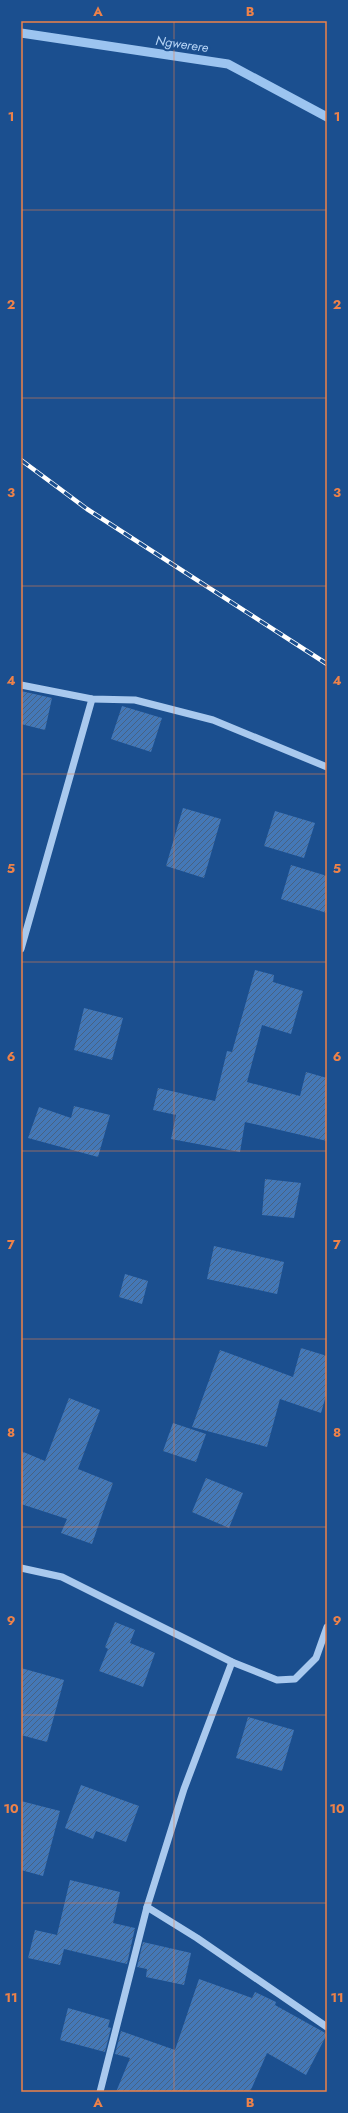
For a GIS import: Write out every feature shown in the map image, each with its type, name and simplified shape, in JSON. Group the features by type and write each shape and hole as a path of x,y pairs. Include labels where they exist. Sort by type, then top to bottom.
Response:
{"street":[{"path":"21,685 92,699 135,700 213,720 327,767"},
{"path":"21,949 92,699"},
{"path":"21,1568 62,1577 232,1662 278,1680 295,1679 316,1658 327,1627"},
{"path":"100,2092 147,1907 184,1790 232,1662"},
{"path":"147,1907 197,1938 327,2027"}],"building":[{"path":"21,691 52,698 45,730 21,724"},
{"path":"122,706 162,718 151,752 111,739"},
{"path":"183,808 221,819 204,878 166,866"},
{"path":"275,811 315,823 304,858 264,846"},
{"path":"291,865 327,876 327,913 281,899"},
{"path":"255,970 274,975 273,982 303,991 291,1034 262,1025 247,1082 300,1096 306,1072 327,1078 327,1141 245,1122 240,1152 171,1139 176,1115 153,1110 158,1088 215,1101 227,1051 232,1052"},
{"path":"84,1008 123,1018 112,1060 74,1050"},
{"path":"74,1106 110,1115 98,1157 28,1138 39,1107 71,1118"},
{"path":"265,1179 301,1183 294,1218 262,1215"},
{"path":"214,1246 284,1262 277,1294 207,1279"},
{"path":"125,1274 148,1281 142,1304 119,1297"},
{"path":"301,1348 327,1356 327,1392 321,1413 280,1399 267,1447 192,1427 220,1350 293,1377"},
{"path":"69,1398 100,1410 78,1469 113,1483 92,1544 61,1533 67,1519 21,1504 21,1451 45,1461"},
{"path":"173,1423 206,1434 196,1462 163,1451"},
{"path":"206,1478 243,1493 229,1528 192,1512"},
{"path":"115,1622 135,1630 130,1643 155,1653 143,1687 99,1671 108,1649 105,1647"},
{"path":"21,1668 64,1680 47,1742 21,1735"},
{"path":"248,1717 294,1730 282,1771 236,1758"},
{"path":"81,1785 139,1806 126,1842 96,1831 93,1839 65,1828"},
{"path":"21,1801 60,1811 43,1876 21,1870"},
{"path":"70,1880 120,1892 113,1923 135,1928 127,1964 64,1949 60,1965 28,1958 35,1930 57,1935"},
{"path":"143,1942 191,1953 184,1985 146,1977 147,1969 137,1967"},
{"path":"199,1979 252,1998 255,1992 276,2002 275,2005 327,2034 306,2075 267,2053 250,2092 116,2092 130,2058 115,2054 121,2031 175,2050"},
{"path":"68,2008 110,2020 108,2027 111,2028 105,2052 60,2040"}],"waterway":[{"name":"Ngwerere","path":"21,33 228,64 327,117"}],"railway":[{"path":"21,460 87,509 327,664"}]}
